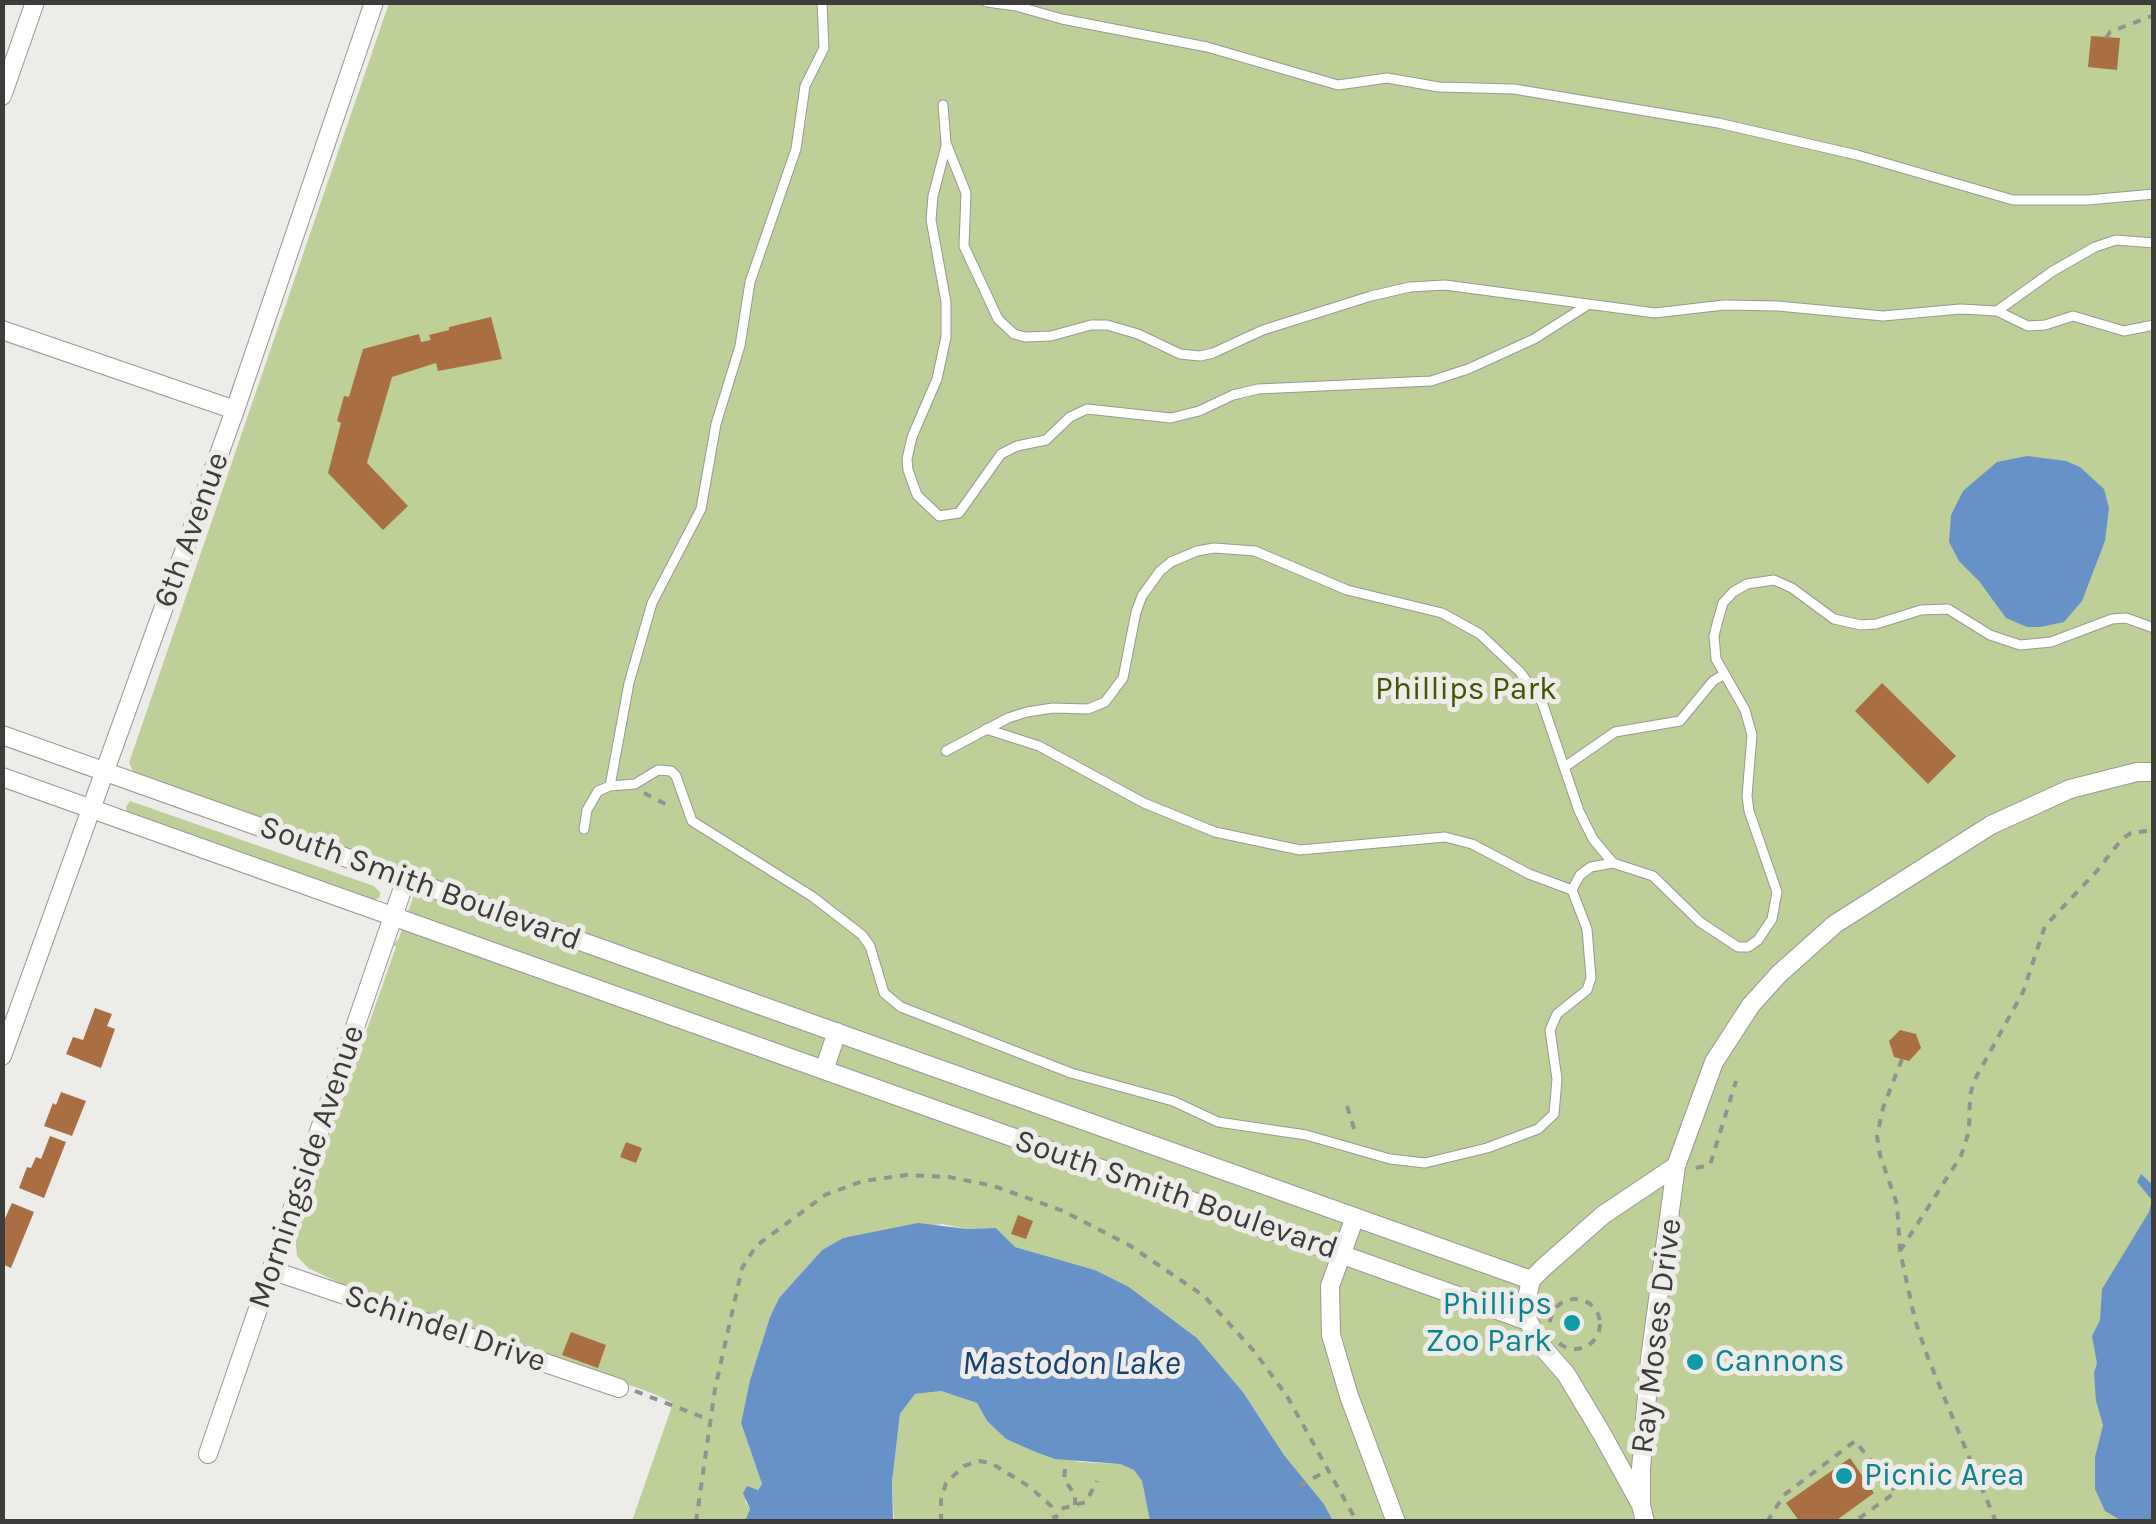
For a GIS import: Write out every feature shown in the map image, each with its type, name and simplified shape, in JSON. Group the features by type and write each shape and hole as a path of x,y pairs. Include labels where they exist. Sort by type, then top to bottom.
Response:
{"street":[{"path":"2,96 35,2"},
{"name":"6th Avenue","path":"2,1056 235,410 374,2"},
{"path":"2,330 235,410"},
{"name":"South Smith Boulevard","path":"2,734 1531,1280"},
{"name":"Ray Moses Drive","path":"1643,1513 1641,1470 1650,1359 1676,1166 1714,1062 1751,1005 1835,924 1991,825 2070,788 2137,772 2154,772"},
{"name":"South Smith Boulevard","path":"2,776 1528,1321"},
{"name":"Morningside Avenue","path":"208,1454 406,879"},
{"path":"824,1070 837,1032"},
{"path":"1643,1513 1566,1374 1544,1349 1528,1321 1525,1307 1531,1280 1603,1215 1676,1166"},
{"path":"1355,1216 1330,1286 1331,1334 1348,1396 1396,1522"},
{"name":"Schindel Drive","path":"271,1270 624,1387"}],"lane":[{"path":"610,786 629,683 652,603 700,509 716,424 740,346 750,282 796,149 805,86 824,48 822,2"},
{"path":"987,2 1207,47 1338,85 1387,78 1440,87 1514,89 1718,123 1857,156 2013,200 2088,200 2154,194"},
{"path":"942,104 946,143 966,193 964,246 998,319 1014,334 1035,338 1107,325 1138,334 1180,354 1200,356 1293,320 1410,287 1445,285 1655,313 1724,305 1882,316 1960,309 1997,311 2028,326 2073,316 2124,331 2154,324"},
{"path":"946,143 930,220 946,302 946,337 937,379 912,437 907,459 918,495 940,516 959,513 1000,454 1046,440 1070,417 1088,409 1171,418 1258,389 1431,381 1468,370 1534,340 1586,306"},
{"path":"1997,311 2095,247 2116,240 2154,243"},
{"path":"946,751 1008,718 1040,708 1088,709 1105,702 1123,678 1136,612 1160,571 1197,551 1236,548 1273,558 1348,590 1442,613 1480,634 1532,685 1542,702 1586,826 1614,864"},
{"path":"584,829 592,798 598,791 636,784 658,770 671,771 689,816 732,849 813,897 862,935 870,946 890,1002 1071,1073 1173,1101 1218,1122 1306,1135 1407,1162 1448,1159 1538,1129 1554,1114 1557,1079 1550,1042 1552,1022 1588,990 1586,929 1572,890 1580,875 1591,867 1614,864 1653,876 1700,922 1738,947 1748,947 1766,931 1778,892 1748,811 1752,734 1744,710 1716,659 1714,636 1723,603 1733,592 1747,584 1774,580 1847,624 1876,624 1921,610 1948,609 1990,635 2020,645 2051,642 2112,618 2126,618 2154,628"},
{"path":"1566,766 1614,732 1680,721 1713,681 1724,675"},
{"path":"986,729 1039,746 1144,803 1215,832 1300,850 1445,837 1472,844 1528,874 1572,890"}],"path":[{"path":"2106,38 2110,32 2154,15"},
{"path":"636,784 650,796 689,816"},
{"path":"1900,1252 1961,1156 1969,1131 1970,1095 1975,1079 2022,992 2045,926 2122,839 2130,833 2154,830"},
{"path":"1902,1059 1883,1108 1877,1136 1880,1155 1897,1204 1900,1252 1928,1358 1996,1522"},
{"path":"1696,1168 1710,1166 1736,1082"},
{"path":"1347,1106 1356,1135 1369,1151"},
{"path":"696,1522 710,1420 742,1268 756,1246 825,1196 863,1181 907,1175 949,1177 994,1186 1097,1227 1204,1296 1254,1351 1286,1396 1356,1522"},
{"path":"1583,1300 1596,1310 1600,1326 1588,1346 1572,1349 1553,1335 1550,1327 1554,1312 1566,1301 1583,1300"},
{"path":"624,1387 710,1420"},
{"path":"1767,1522 1784,1495 1855,1442 1896,1492 1854,1522"},
{"path":"941,1522 940,1500 946,1483 964,1466 979,1461 1004,1469 1030,1487 1051,1506 1054,1520"},
{"path":"1066,1468 1064,1480 1075,1494 1075,1505"},
{"path":"1298,1486 1328,1470"},
{"path":"1054,1520 1060,1509 1086,1502 1097,1481"}],"green space":[{"name":"Phillips Park","path":"389,3 2153,3 2153,1521 1333,1521 1243,1392 1197,1338 1129,1287 1095,1270 1015,1247 996,1228 967,1229 942,1224 843,1238 822,1250 779,1298 750,1380 741,1423 762,1484 745,1501 750,1509 745,1521 632,1521 673,1403 346,1286 308,1268 297,1256 295,1233 420,877 134,773 129,763"},
{"path":"130,801 374,886 380,897 371,902 127,814"},
{"path":"941,1391 977,1403 987,1421 1006,1439 1033,1451 1079,1462 1120,1464 1134,1470 1142,1481 1150,1521 894,1522 892,1482 900,1414 915,1394"}],"water":[{"path":"2027,456 2066,461 2080,467 2104,489 2109,508 2105,541 2082,601 2064,622 2040,627 2027,627 2006,618 1959,561 1949,542 1951,515 1963,491 1997,462"},
{"path":"2141,1174 2154,1186 2153,1519 2122,1521 2105,1511 2095,1489 2095,1457 2103,1425 2096,1401 2097,1363 2092,1336 2100,1320 2102,1289 2149,1212 2152,1200 2137,1182"},
{"name":"Mastodon Lake","path":"918,1223 996,1228 1015,1247 1095,1270 1129,1287 1197,1338 1243,1392 1333,1521 1150,1521 1142,1481 1134,1470 1120,1464 1055,1459 1033,1451 1006,1439 987,1421 977,1403 941,1391 915,1394 900,1414 892,1482 893,1521 745,1521 750,1509 743,1493 747,1486 758,1490 762,1484 741,1423 750,1380 779,1298 822,1250 843,1238"}],"building":[{"path":"2091,36 2120,38 2117,70 2088,67"},
{"path":"491,317 502,359 438,371 436,363 392,377 367,463 408,506 383,530 328,473 344,396 349,397 363,349 419,334 421,342 431,340 429,335 449,327"},
{"path":"1882,683 1956,756 1928,784 1855,711"},
{"path":"95,1008 112,1014 107,1026 115,1029 101,1068 66,1054 73,1037 83,1040"},
{"path":"1900,1030 1916,1034 1921,1048 1909,1061 1894,1057 1889,1041"},
{"path":"61,1092 86,1101 72,1136 44,1126"},
{"path":"50,1136 66,1142 44,1198 19,1188 27,1167 31,1168 36,1157 41,1159"},
{"path":"626,1142 642,1148 636,1163 620,1157"},
{"path":"12,1203 34,1212 11,1268 2,1264 2,1225"},
{"path":"1018,1215 1033,1221 1026,1239 1011,1234"},
{"path":"571,1332 606,1345 598,1368 562,1355"},
{"name":"Picnic Area","path":"1850,1458 1874,1493 1834,1522 1800,1522 1786,1503"}],"place":[{"name":"Phillips Zoo Park","path":"1572,1323"},
{"name":"Cannons","path":"1695,1362"},
{"name":"Picnic Area","path":"1844,1476"}]}
